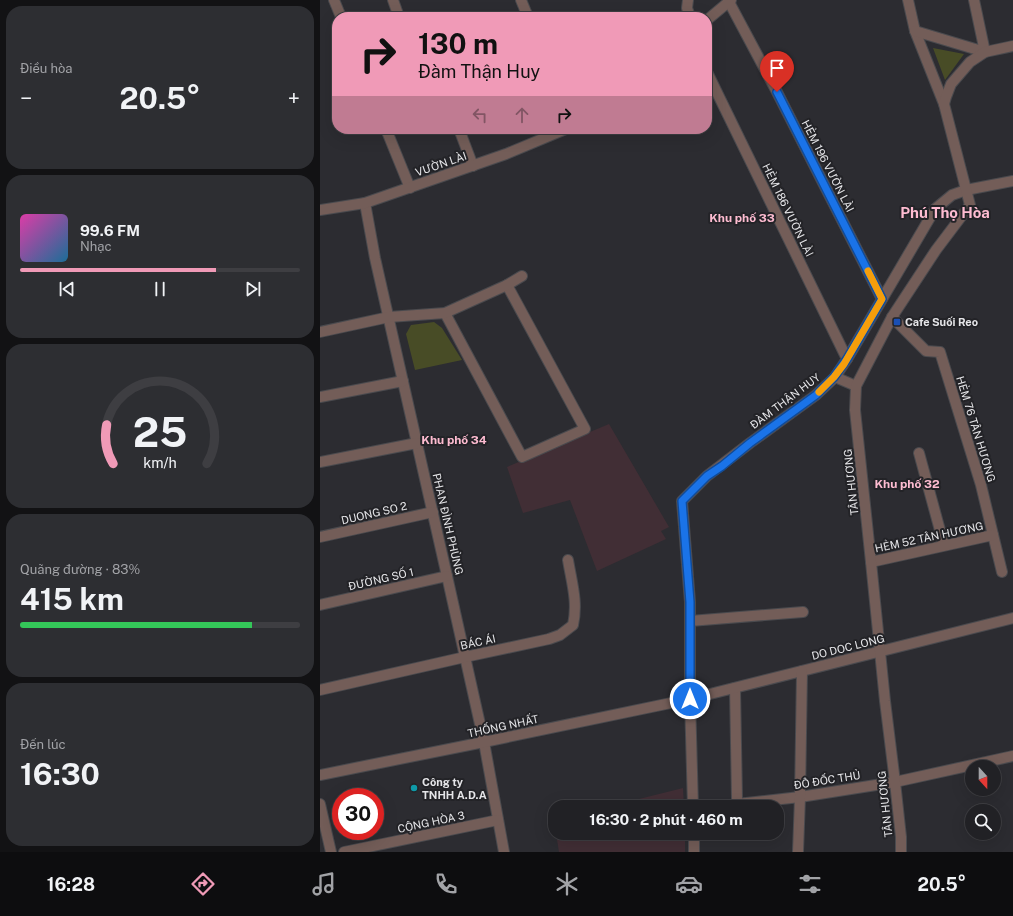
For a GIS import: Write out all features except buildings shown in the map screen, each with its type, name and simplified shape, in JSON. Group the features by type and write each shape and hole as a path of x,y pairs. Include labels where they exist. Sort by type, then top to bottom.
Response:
{"street":[{"path":"334,0 339,12"},
{"path":"393,0 398,12"},
{"path":"521,0 526,12"},
{"path":"688,0 688,12"},
{"path":"908,0 915,31 944,104 966,190 1013,181"},
{"path":"974,0 985,52"},
{"path":"712,16 730,1"},
{"name":"HẺM 196 VƯỜN LÀI","path":"730,1 882,299"},
{"path":"915,31 985,52"},
{"path":"944,104 951,84 970,62 985,52 1013,46"},
{"name":"HẺM 186 VƯỜN LÀI","path":"712,82 847,359"},
{"path":"388,134 410,188"},
{"path":"461,134 473,166"},
{"name":"VƯỜN LÀI","path":"320,210 365,203 506,154 554,134"},
{"name":"ĐÀM THẬN HUY","path":"693,800 690,699 690,602 682,501 707,476 816,395 834,377 847,359 935,209 952,195 966,190"},
{"name":"TÂN HƯƠNG","path":"901,852 901,837 885,701 855,410 856,386 892,317 936,250 970,205 966,190"},
{"name":"PHAN ĐÌNH PHÙNG","path":"365,203 375,258 484,742 504,852"},
{"path":"320,332 389,317 445,313 507,285 522,276"},
{"path":"445,313 522,457 585,429 507,285"},
{"name":"HẺM 76 TÂN HƯƠNG","path":"892,317 926,351 940,352 981,486 1002,572"},
{"path":"834,377 856,386"},
{"path":"320,397 403,381"},
{"path":"320,462 417,443"},
{"path":"919,453 944,545"},
{"name":"DUONG SO 2","path":"320,537 433,512"},
{"name":"HẺM 52 TÂN HƯƠNG","path":"871,562 993,535"},
{"name":"BÁC ÁI","path":"320,690 465,657 550,640 560,636 573,625 574,617 575,601 568,560"},
{"name":"ĐƯỜNG SỐ 1","path":"320,605 447,576"},
{"path":"690,622 803,612"},
{"name":"DO DOC LONG","path":"690,699 1013,618"},
{"path":"798,852 802,671"},
{"name":"ĐÔ ĐỐC THỦ","path":"735,688 737,802 800,797 895,782 1013,756"},
{"name":"THỐNG NHẤT","path":"320,775 690,699"},
{"path":"320,804 331,852"},
{"name":"CỘNG HÒA 3","path":"344,852 498,820"},
{"path":"694,840 694,852"}],"shaded area":[{"path":"609,424 669,527 661,531 666,539 597,571 570,500 523,513 507,467"},
{"path":"683,788 684,800 635,800"},
{"path":"557,840 685,840 685,852 559,852"}],"green space":[{"path":"933,48 964,54 945,80"},
{"path":"434,322 442,328 462,360 415,370 406,334 411,325"}],"slow traffic":[{"path":"819,392 844,364 882,299 868,271"}],"place":[{"name":"Cafe Suối Reo","path":"897,322"},
{"name":"Công ty TNHH A.D.A","path":"414,788"}],"district":[{"name":"Phú Thọ Hòa","path":"945,212"},
{"name":"Khu phố 33","path":"742,218"},
{"name":"Khu phố 34","path":"454,440"},
{"name":"Khu phố 32","path":"907,484"}],"route":[{"path":"690,699 690,602 682,501 707,476 816,395 834,377 847,359 882,299 777,92"}]}
